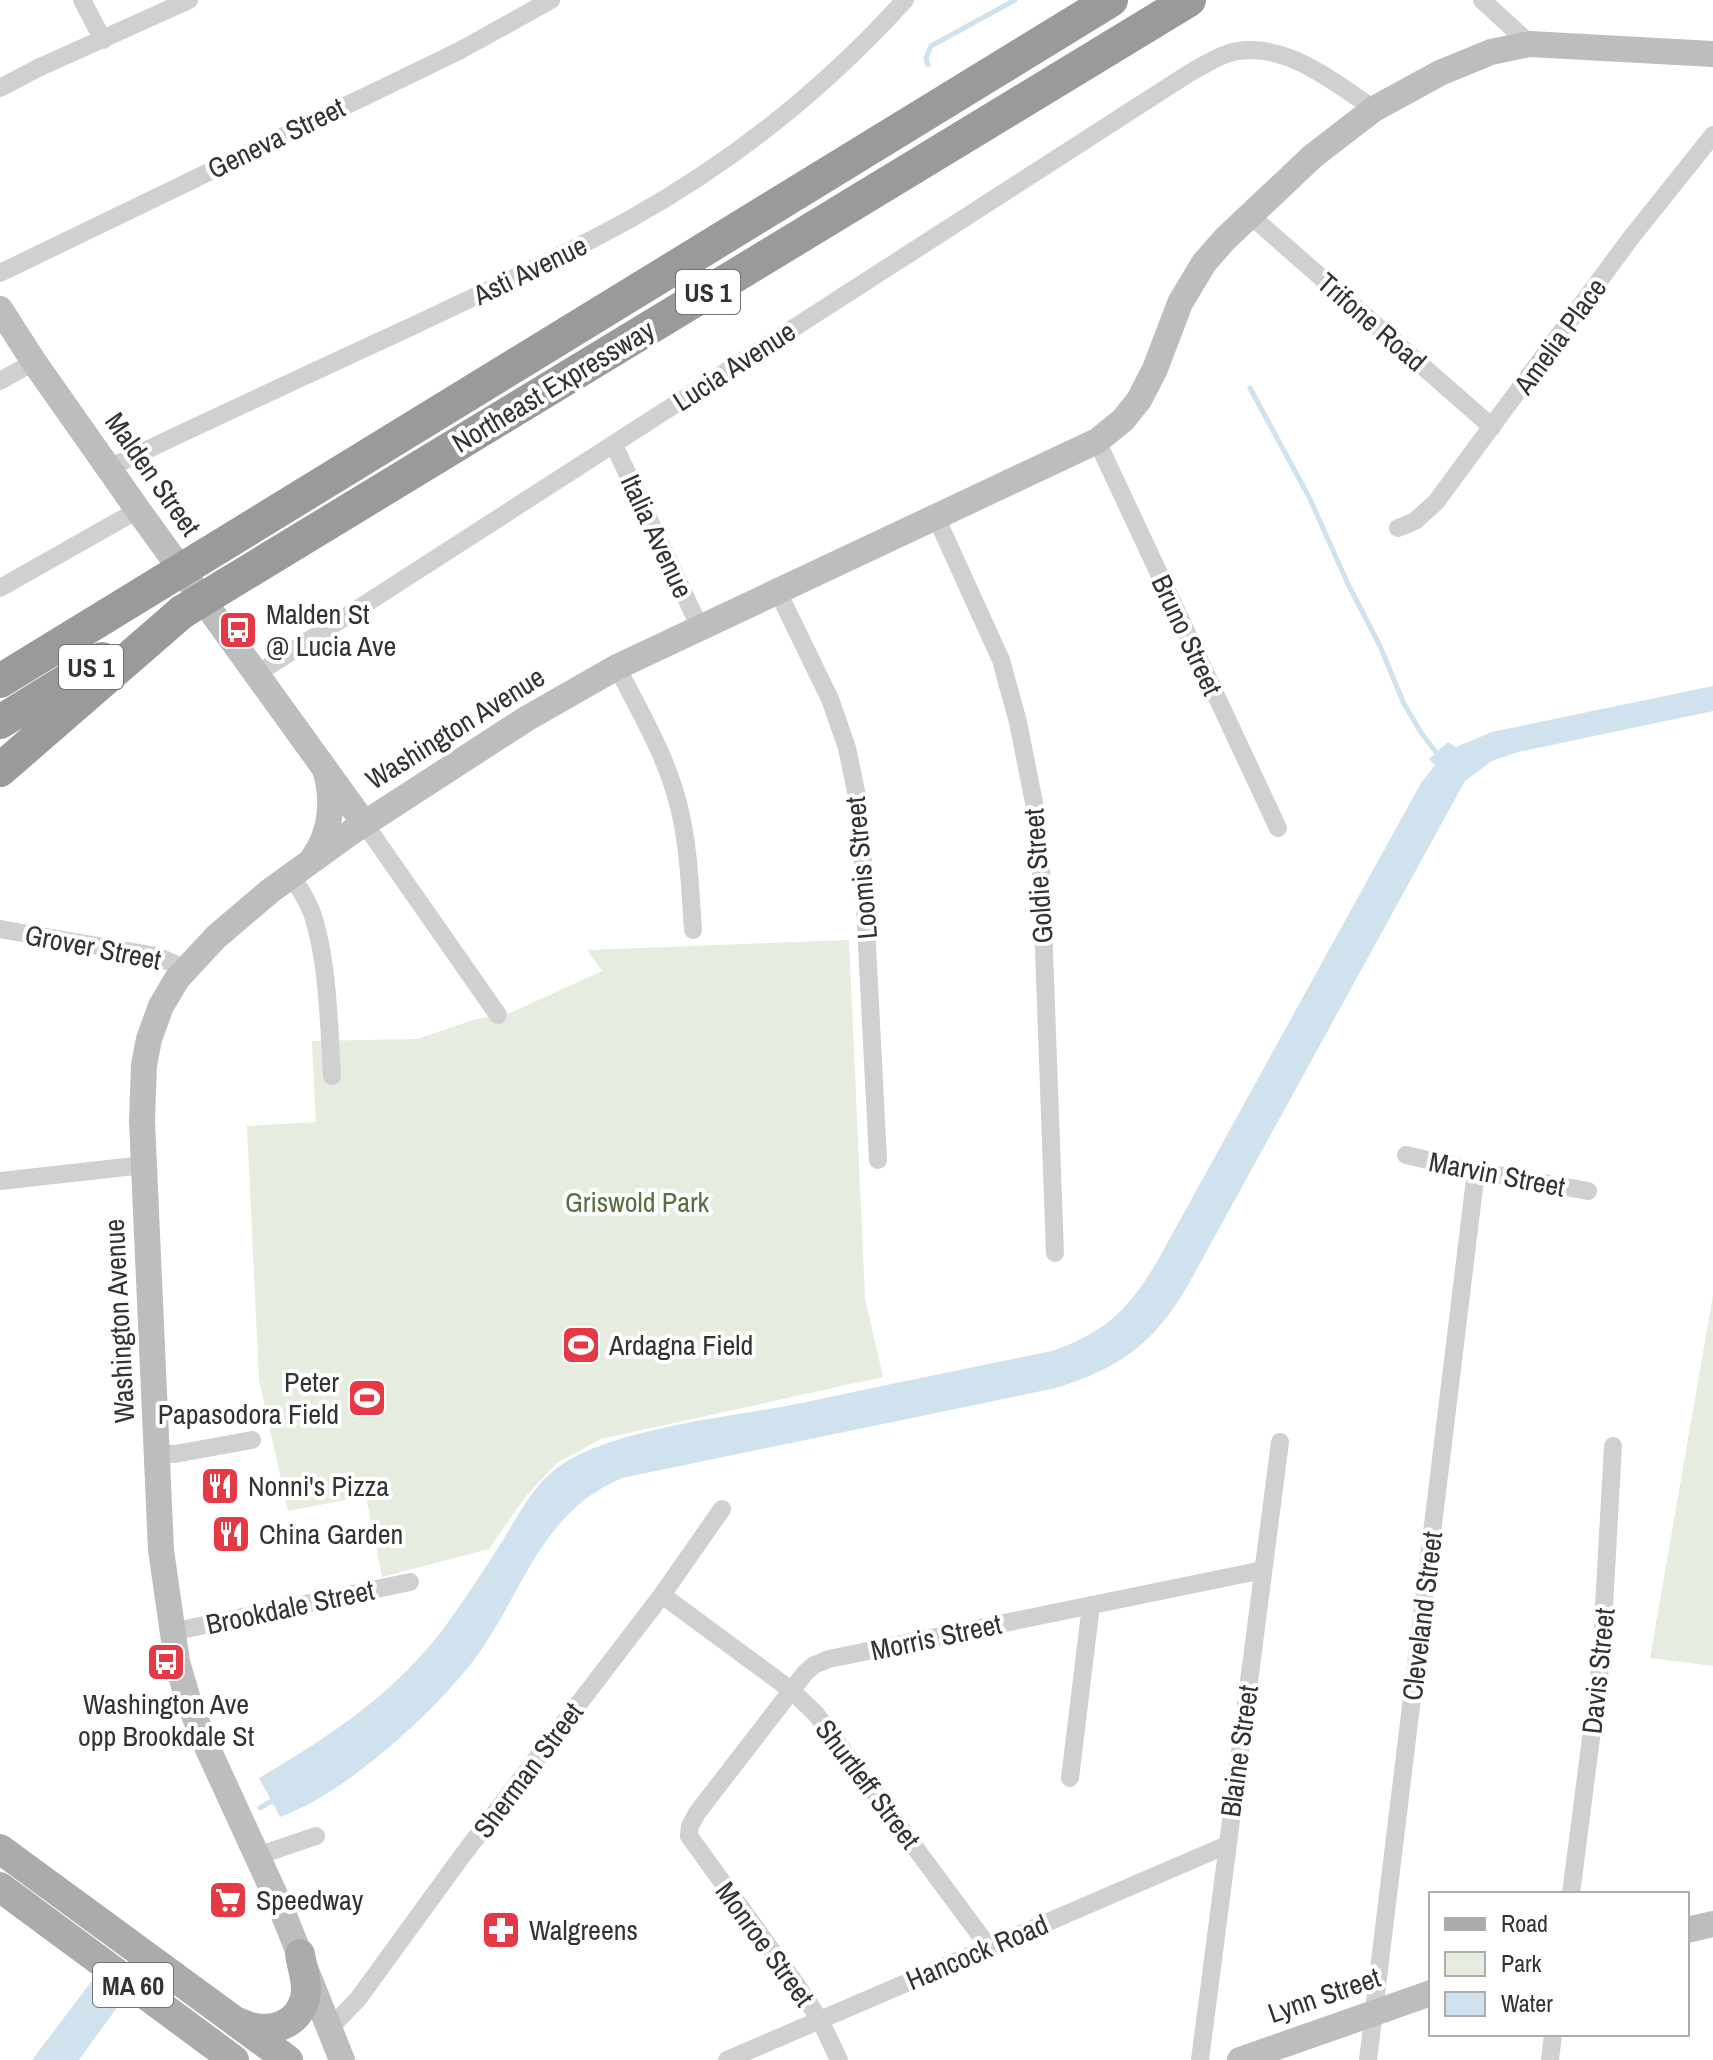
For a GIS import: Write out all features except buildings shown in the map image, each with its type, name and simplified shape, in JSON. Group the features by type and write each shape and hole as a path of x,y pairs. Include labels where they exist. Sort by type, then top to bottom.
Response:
{"highway":[{"name":"Northeast Expressway","path":"0,681 1111,0"},
{"name":"Northeast Expressway","path":"0,722 1189,0"},
{"path":"0,770 182,612"}],"main road":[{"name":"MA 60","path":"0,1849 288,2060"},
{"name":"MA 60","path":"0,1887 234,2060"},
{"path":"230,2018 264,2030 285,2025 297,2014 306,1995 300,1954"}],"street":[{"path":"82,0 103,40"},
{"path":"0,88 189,0"},
{"name":"Geneva Street","path":"0,273 459,51 551,0"},
{"name":"Asti Avenue","path":"109,468 505,283 635,216 772,125 853,53 905,0"},
{"path":"1482,0 1530,44"},
{"name":"Washington Avenue","path":"342,2060 300,1954 189,1703 171,1632 161,1550 143,1085 146,1052 161,1006 185,969 216,937 301,868 364,823 526,719 617,667 1097,441 1123,420 1139,400 1191,280 1225,239 1313,156 1374,109 1440,73 1491,52 1530,44 1713,54"},
{"name":"Lucia Avenue","path":"263,670 1200,68 1228,53 1255,49 1282,55 1321,74 1374,109"},
{"name":"Amelia Place","path":"1398,528 1415,521 1436,502 1630,239 1713,135"},
{"name":"Trifone Road","path":"1251,216 1492,427"},
{"name":"Malden Street","path":"0,309 138,510 263,670 323,766 498,1015"},
{"path":"0,381 34,362"},
{"name":"Bruno Street","path":"1097,441 1278,828"},
{"name":"Italia Avenue","path":"614,445 700,628"},
{"path":"0,588 138,510"},
{"name":"Goldie Street","path":"936,517 1001,660 1018,722 1034,803 1041,868 1055,1253"},
{"name":"Loomis Street","path":"778,592 830,699 847,748 856,791 864,874 878,1160"},
{"path":"617,667 659,750 680,808 687,847 693,930"},
{"path":"323,766 329,787 330,815 325,838 301,868 316,927 328,1010 332,1076"},
{"name":"Grover Street","path":"0,929 157,956 185,969"},
{"name":"Marvin Street","path":"1406,1155 1588,1191"},
{"path":"0,1181 144,1165"},
{"name":"Cleveland Street","path":"1368,2060 1476,1171"},
{"path":"158,1453 175,1454 252,1440"},
{"name":"Blaine Street","path":"1200,2060 1280,1442"},
{"name":"Davis Street","path":"1571,1892 1601,1660 1613,1446"},
{"name":"Sherman Street","path":"330,2028 345,2016 358,1999 462,1856 662,1595 722,1509"},
{"name":"Morris Street","path":"689,1831 697,1813 791,1690 809,1668 820,1662 1263,1570"},
{"name":"Brookdale Street","path":"171,1632 410,1582"},
{"name":"Shurtleff Street","path":"662,1595 791,1690 816,1714 988,1946"},
{"path":"1070,1778 1091,1605"},
{"name":"Monroe Street","path":"689,1831 692,1844 820,2020 839,2060"},
{"path":"257,1856 316,1836"},
{"name":"Hancock Road","path":"727,2060 1227,1845"},
{"path":"1689,1930 1713,1924"},
{"name":"Lynn Street","path":"1240,2060 1429,1994"},
{"path":"1550,2060 1553,2036"}],"green space":[{"name":"Griswold Park","path":"849,940 865,1298 883,1377 601,1439 557,1463 526,1496 489,1549 382,1577 366,1496 288,1511 259,1380 247,1126 316,1122 312,1041 417,1039 476,1019 510,1013 602,971 587,950"},
{"path":"1713,1295 1713,1666 1650,1658"}],"water":[{"path":"1713,686 1713,711 1518,752 1492,761 1465,781 1187,1287 1161,1324 1133,1351 1099,1372 1056,1388 622,1478 572,1510 554,1531 479,1653 416,1723 333,1790 280,1817 259,1778 363,1710 409,1669 456,1610 532,1493 552,1472 575,1457 603,1445 671,1426 802,1403 1052,1351 1088,1335 1116,1316 1138,1291 1159,1258 1421,783 1435,765 1429,759 1448,742 1456,747 1492,732"},
{"path":"91,1982 121,2002 79,2060 32,2060"}],"waterway":[{"path":"928,65 926,58 931,46 1015,0"},
{"path":"1250,388 1309,497 1404,704 1439,756"},
{"path":"260,1808 275,1799"}],"place":[{"name":"Malden St @ Lucia Ave","path":"238,630"},
{"name":"Ardagna Field","path":"581,1345"},
{"name":"Peter Papasodora Field","path":"367,1398"},
{"name":"Nonni's Pizza","path":"220,1486"},
{"name":"China Garden","path":"231,1534"},
{"name":"Washington Ave opp Brookdale St","path":"166,1662"},
{"name":"Speedway","path":"228,1900"},
{"name":"Walgreens","path":"501,1930"}]}
